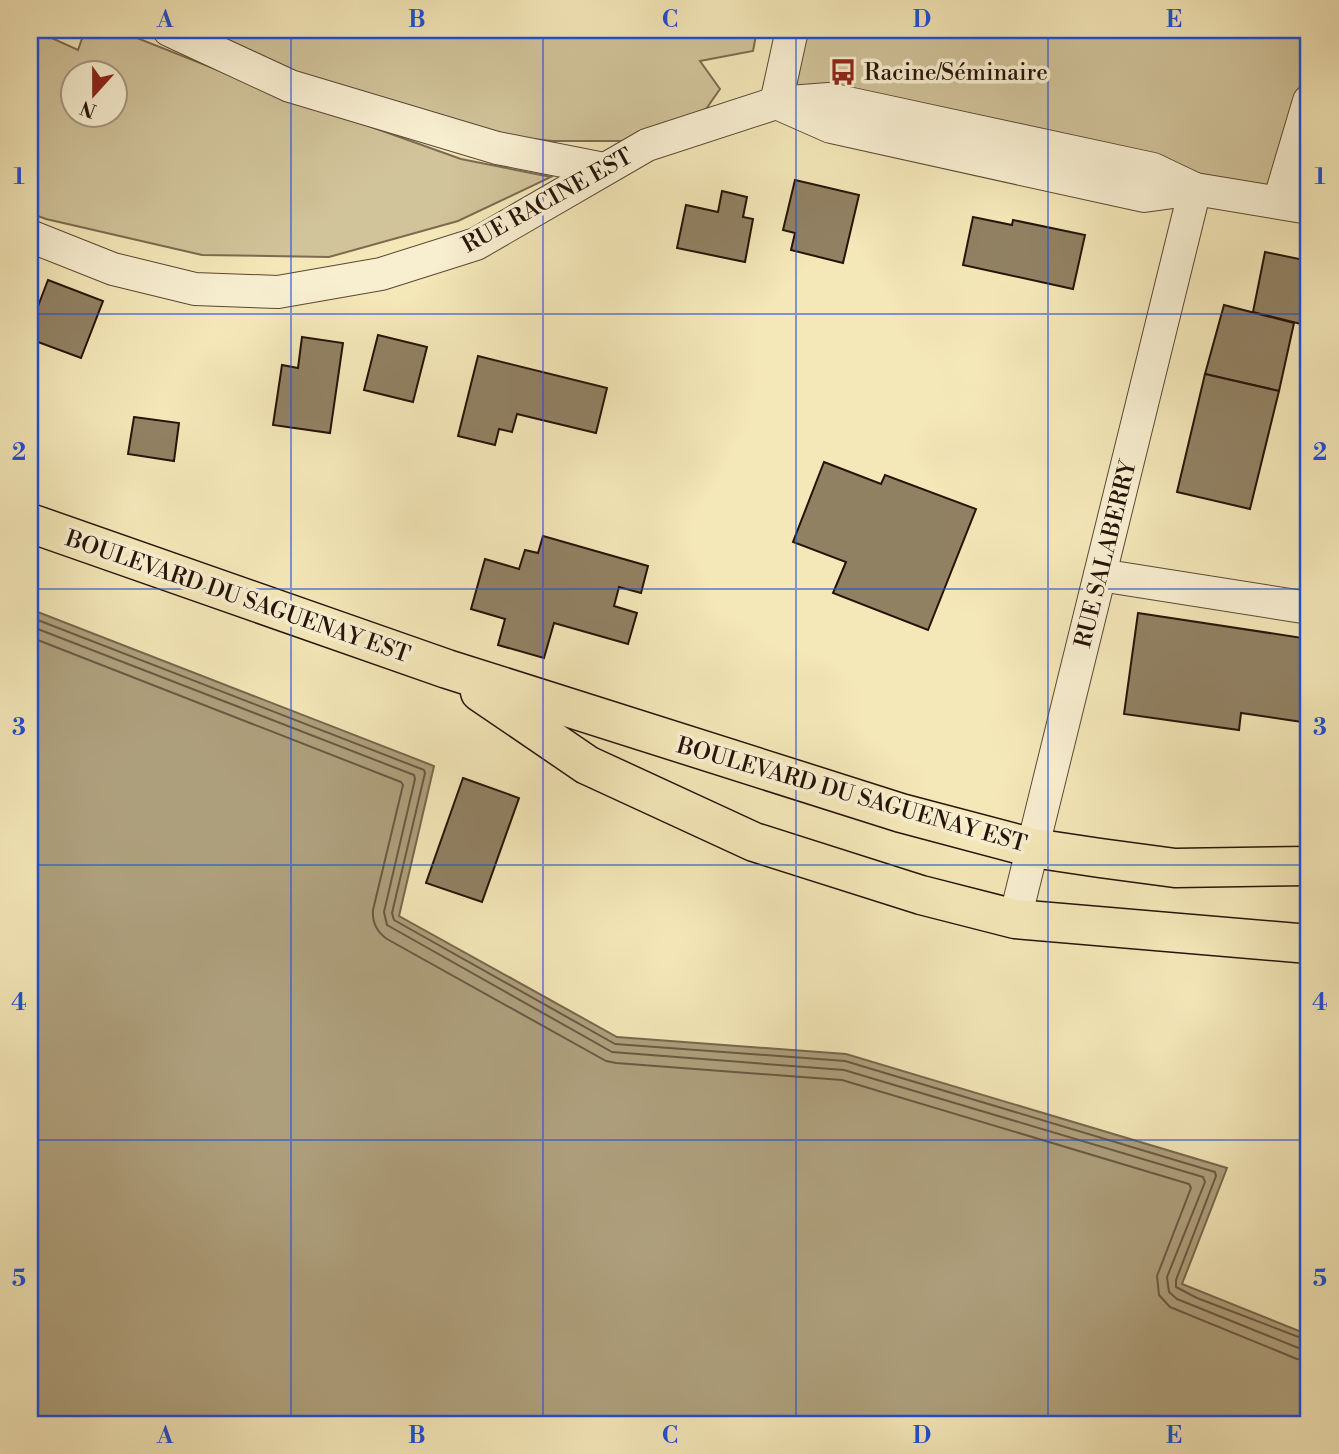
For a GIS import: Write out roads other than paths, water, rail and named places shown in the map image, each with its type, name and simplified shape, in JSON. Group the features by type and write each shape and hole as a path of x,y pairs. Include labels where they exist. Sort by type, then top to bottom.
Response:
{"main road":[{"name":"BOULEVARD DU SAGUENAY EST","path":"30,523 447,669 901,813 1033,848 1175,868 1309,866"},
{"name":"BOULEVARD DU SAGUENAY EST","path":"447,669 587,765 754,842 921,895 1015,919 1309,944"}],"street":[{"path":"169,30 290,86 498,148 604,169"},
{"path":"776,103 792,30"},
{"name":"RUE RACINE EST","path":"30,236 113,270 195,289 278,292 381,274 476,244 647,145 776,103 829,99 1153,169 1195,189 1309,208"},
{"path":"1279,202 1309,102"},
{"name":"RUE SALABERRY","path":"1015,919 1195,189"},
{"path":"1100,575 1309,608"}],"water":[{"path":"30,609 434,766 399,916 617,1037 846,1054 1227,1168 1182,1284 1309,1335 1309,1424 30,1424"}],"place":[{"name":"Racine/Séminaire","path":"843,72"}]}
